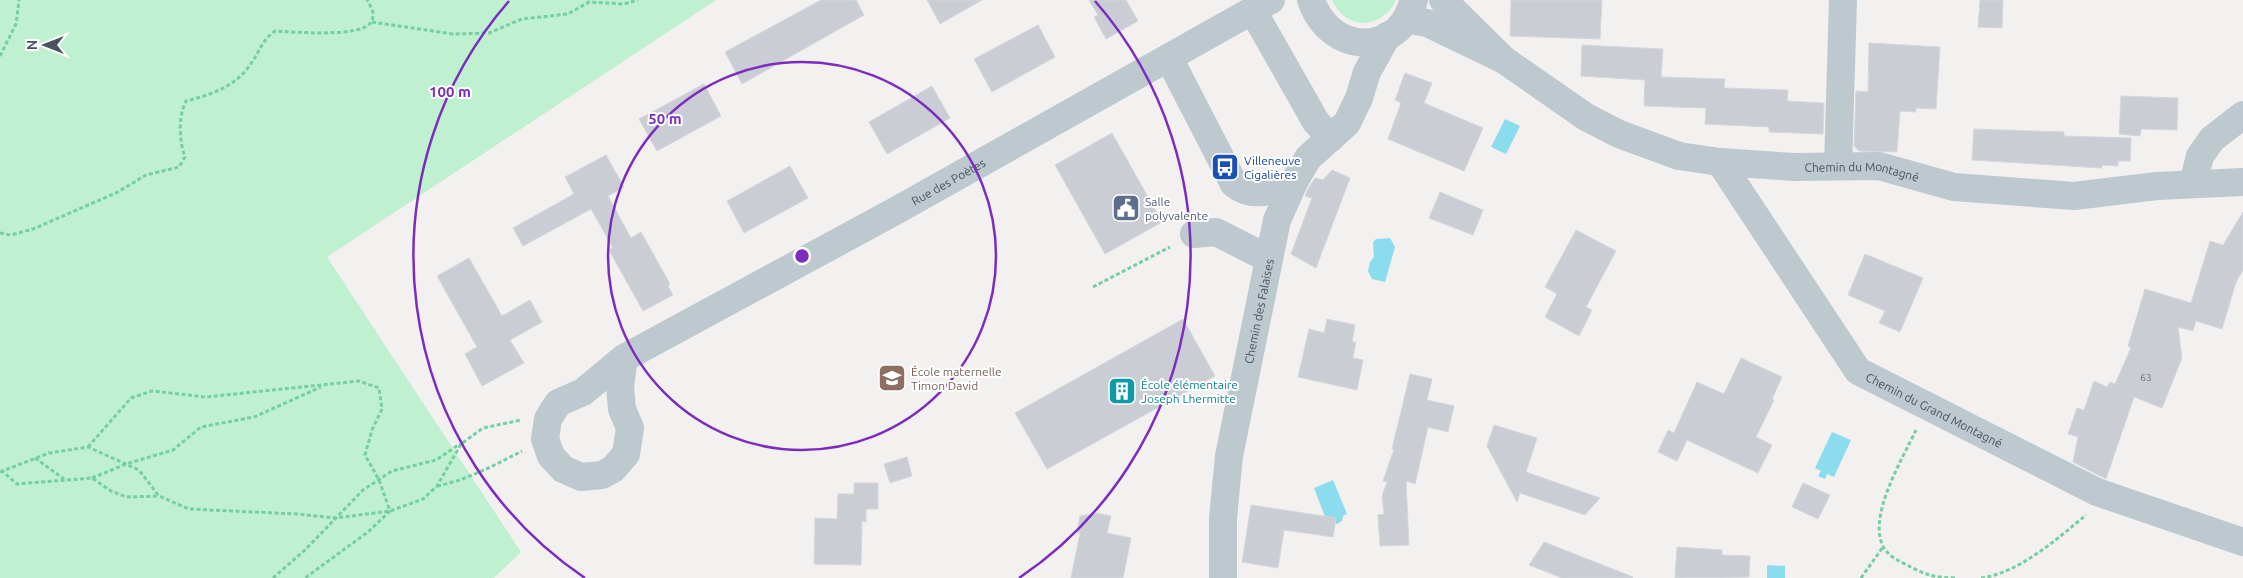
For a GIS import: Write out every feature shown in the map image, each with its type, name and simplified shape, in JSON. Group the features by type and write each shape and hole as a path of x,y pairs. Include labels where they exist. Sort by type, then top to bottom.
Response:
{"street":[{"path":"1311,0 1321,22 1330,31 1354,42 1371,42 1409,20 1443,14 1448,2"},
{"path":"1838,166 1843,0"},
{"name":"Chemin du Montagné","path":"1448,2 1504,60 1586,117 1619,134 1679,156 1720,162 1794,167 1879,166 1954,187 2074,196 2193,184 2243,182"},
{"path":"1248,8 1316,122 1331,138"},
{"name":"Rue des Poètes","path":"546,429 558,403 583,392 624,358 900,209 1169,58 1248,8"},
{"name":"Chemin du Montagné","path":"1409,20 1504,60"},
{"name":"Chemin des Falaises","path":"1223,578 1223,518 1229,456 1277,220 1294,182 1308,158 1346,123 1359,98 1367,72 1409,20"},
{"path":"1354,42 1367,72"},
{"path":"1169,58 1234,184 1244,192 1264,192 1294,182"},
{"path":"2193,184 2200,156 2212,139 2243,115"},
{"name":"Chemin du Grand Montagné","path":"1720,162 1858,371 2097,492 2243,542"},
{"path":"1194,234 1216,232 1269,258"},
{"path":"546,429 551,456 563,469 581,477 602,475 613,469 626,454 630,428 622,409 620,386 624,358"}],"path":[{"path":"0,56 16,24 19,0"},
{"path":"0,233 12,234 34,229 116,193 146,175 179,167 185,157 181,146 181,110 186,101 219,92 249,67 266,37 276,32 352,32 366,27 372,22 373,11 367,0"},
{"path":"372,22 453,34 489,33 522,19 568,14 589,2 624,4 638,0"},
{"path":"1093,287 1194,234"},
{"path":"88,447 131,398 152,391 206,397 360,381 379,388 382,409 372,430 365,455 379,480 390,511"},
{"path":"159,496 139,470 126,464 88,447 49,454 1,470 17,484 36,484 64,479 92,478 126,464 172,450 201,427 254,417 325,385"},
{"path":"1928,405 1881,502 1880,536 1883,547 1890,556 1930,577 1955,578"},
{"path":"273,578 363,490 392,471 436,460 483,428 512,420 546,429"},
{"path":"437,486 450,484 492,466 546,429"},
{"path":"92,478 111,491 126,497 159,496 189,508 336,518 390,511 423,499 437,486 461,444"},
{"path":"35,458 64,479"},
{"path":"1982,578 1999,576 2020,565 2086,516 2097,492"},
{"path":"305,578 368,532 390,511"},
{"path":"1861,578 1883,547"}],"green space":[{"path":"0,0 716,0 327,257 521,552 494,578 0,578"},
{"path":"1332,0 1396,0 1390,10 1382,17 1364,23 1355,22 1346,17 1338,10"}],"water":[{"path":"1505,119 1520,126 1506,154 1491,147"},
{"path":"1390,238 1395,247 1385,282 1372,279 1368,271 1370,262 1374,257 1373,242 1376,239"},
{"path":"1832,432 1851,440 1834,477 1827,474 1825,479 1818,476 1821,471 1815,468"},
{"path":"1333,480 1347,514 1337,524 1327,522 1314,488"},
{"path":"1767,565 1785,566 1785,578 1767,578"}],"building":[{"path":"821,0 856,0 864,15 742,84 725,52"},
{"path":"927,0 982,0 940,24"},
{"path":"1089,0 1126,0 1138,21 1106,39 1094,17 1098,15"},
{"path":"1511,0 1602,0 1600,39 1510,36"},
{"path":"1980,0 2003,0 2002,28 1978,27"},
{"path":"1038,25 1055,57 992,92 974,59"},
{"path":"1869,43 1940,47 1936,109 1916,108 1916,112 1900,111 1897,152 1859,151 1854,146 1856,91 1868,92"},
{"path":"1582,45 1663,49 1661,77 1725,79 1724,88 1788,90 1787,101 1824,103 1823,134 1769,132 1769,127 1705,124 1706,108 1644,106 1645,80 1581,76"},
{"path":"1405,73 1432,83 1424,103 1483,128 1464,171 1388,139 1401,103 1395,100"},
{"path":"704,84 721,116 657,151 639,119"},
{"path":"932,86 950,118 887,154 869,122"},
{"path":"2121,96 2178,98 2177,130 2141,129 2140,136 2119,134"},
{"path":"1974,129 2064,132 2064,136 2131,138 2130,161 2118,161 2118,166 2102,165 2102,168 1972,160"},
{"path":"1112,133 1162,222 1105,254 1055,165"},
{"path":"606,155 624,187 608,196 631,238 641,232 670,284 668,286 673,295 643,311 609,250 613,248 591,209 523,246 513,228 574,194 565,177"},
{"path":"790,166 808,198 744,233 727,201"},
{"path":"1332,170 1350,178 1316,268 1291,254 1312,198 1305,196 1308,189 1315,178 1323,180"},
{"path":"1440,192 1483,210 1473,235 1429,218"},
{"path":"2243,212 2243,270 2236,282 2222,329 2196,321 2193,331 2178,327 2182,358 2162,408 2134,397 2106,479 2073,462 2078,437 2068,434 2077,408 2084,410 2094,381 2107,387 2110,382 2115,384 2131,348 2128,346 2145,289 2191,303 2210,241 2223,245"},
{"path":"1576,230 1616,251 1586,307 1592,310 1579,336 1545,317 1557,294 1545,287"},
{"path":"1865,254 1923,278 1900,332 1879,323 1885,311 1848,295"},
{"path":"469,258 502,316 530,300 542,322 510,340 524,363 482,386 465,354 477,347 437,276"},
{"name":"École élémentaire Joseph Lhermitte","path":"1183,319 1215,376 1047,469 1015,413"},
{"path":"1327,319 1355,325 1352,342 1356,342 1353,358 1363,360 1357,390 1298,377 1309,329 1324,333"},
{"path":"1741,358 1782,377 1772,399 1774,400 1756,437 1772,445 1758,473 1687,440 1677,461 1658,452 1668,430 1674,433 1697,382 1724,394"},
{"path":"1410,374 1432,379 1427,400 1454,406 1448,432 1428,427 1415,484 1406,481 1409,545 1380,546 1378,515 1384,514 1382,496 1387,482 1383,481 1394,449 1392,449"},
{"path":"1494,425 1537,438 1526,472 1600,498 1585,515 1520,493 1517,502 1487,446"},
{"path":"907,457 912,476 890,483 884,464"},
{"path":"854,483 878,483 878,509 866,509 866,522 862,521 861,565 814,564 815,518 837,519 838,494 854,494"},
{"path":"1803,483 1830,495 1818,519 1792,507"},
{"path":"1251,505 1336,518 1333,537 1284,530 1278,568 1242,562"},
{"path":"1097,513 1111,516 1107,533 1131,538 1123,578 1071,578 1080,533 1077,532 1080,516"},
{"path":"1544,542 1633,577 1562,578 1529,565"},
{"path":"1677,547 1722,550 1722,555 1750,556 1749,577 1675,578"}],"place":[{"name":"Villeneuve Cigalières","path":"1225,167"},
{"name":"Salle polyvalente","path":"1126,208"},
{"name":"École maternelle Timon David","path":"892,378"},
{"name":"École élémentaire Joseph Lhermitte","path":"1122,391"}]}
